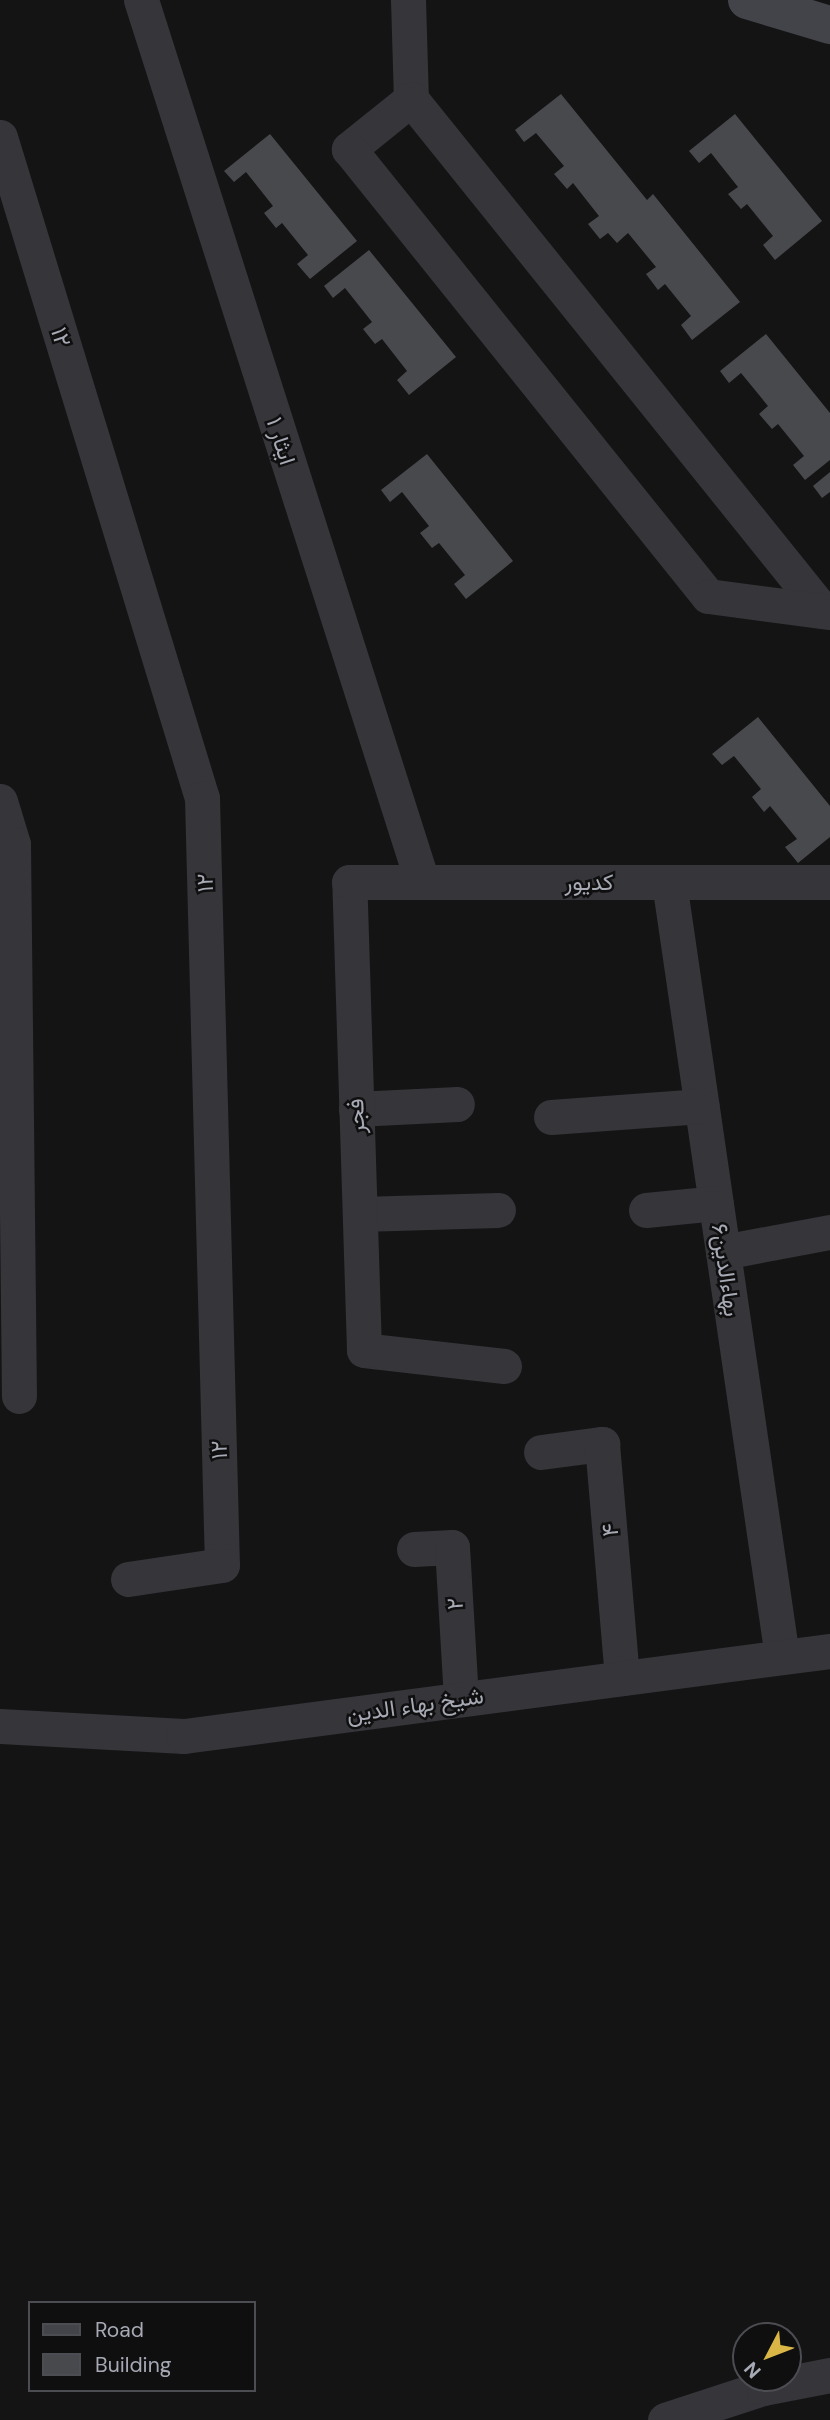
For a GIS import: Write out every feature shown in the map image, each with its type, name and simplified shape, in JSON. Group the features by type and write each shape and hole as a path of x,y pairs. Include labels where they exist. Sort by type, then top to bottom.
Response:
{"main road":[{"path":"747,0 830,25"}],"street":[{"name":"ایثار ۱","path":"141,0 422,881"},
{"path":"408,0 411,99 826,612"},
{"path":"411,99 349,149 708,596 826,612"},
{"name":"۱۲","path":"0,137 202,798 222,1565 128,1579"},
{"path":"0,801 13,844 19,1396"},
{"name":"کدیور","path":"349,882 830,882"},
{"name":"فجر","path":"349,882 364,1350 504,1366"},
{"name":"۶بهاءالدين","path":"669,882 782,1657"},
{"path":"356,1109 457,1104"},
{"path":"551,1117 702,1105"},
{"path":"646,1210 716,1203"},
{"path":"360,1214 498,1210"},
{"path":"723,1252 830,1232"},
{"name":"۴","path":"541,1452 602,1444 622,1678"},
{"name":"۲","path":"414,1549 452,1547 461,1699"},
{"name":"شیخ بهاء الدین","path":"0,1726 184,1736 830,1651"},
{"path":"665,2420 763,2388 830,2375"}],"building":[{"path":"561,94 647,200 653,194 740,302 692,340 681,325 691,316 665,284 658,290 646,274 656,267 628,233 617,243 608,233 600,239 588,224 599,216 573,183 567,189 554,174 564,166 536,133 524,142 515,130"},
{"path":"735,114 822,221 775,260 763,245 773,236 747,204 741,209 728,194 738,187 711,153 699,163 689,151"},
{"path":"270,134 357,241 310,279 297,264 308,255 282,223 276,228 264,213 273,206 246,172 234,182 224,171"},
{"path":"369,250 456,357 409,395 397,380 407,371 382,339 375,344 363,329 372,322 345,288 333,298 324,286"},
{"path":"766,334 830,413 830,460 805,480 793,465 804,456 778,424 772,429 759,414 768,406 741,373 729,383 720,371"},
{"path":"427,454 513,561 466,599 454,584 465,575 439,543 432,548 420,533 429,526 402,492 390,502 381,490"},
{"path":"830,472 830,492 822,498 813,486"},
{"path":"758,717 830,806 830,837 798,863 785,847 797,839 770,806 764,812 752,797 761,789 734,756 722,765 712,754"}]}
